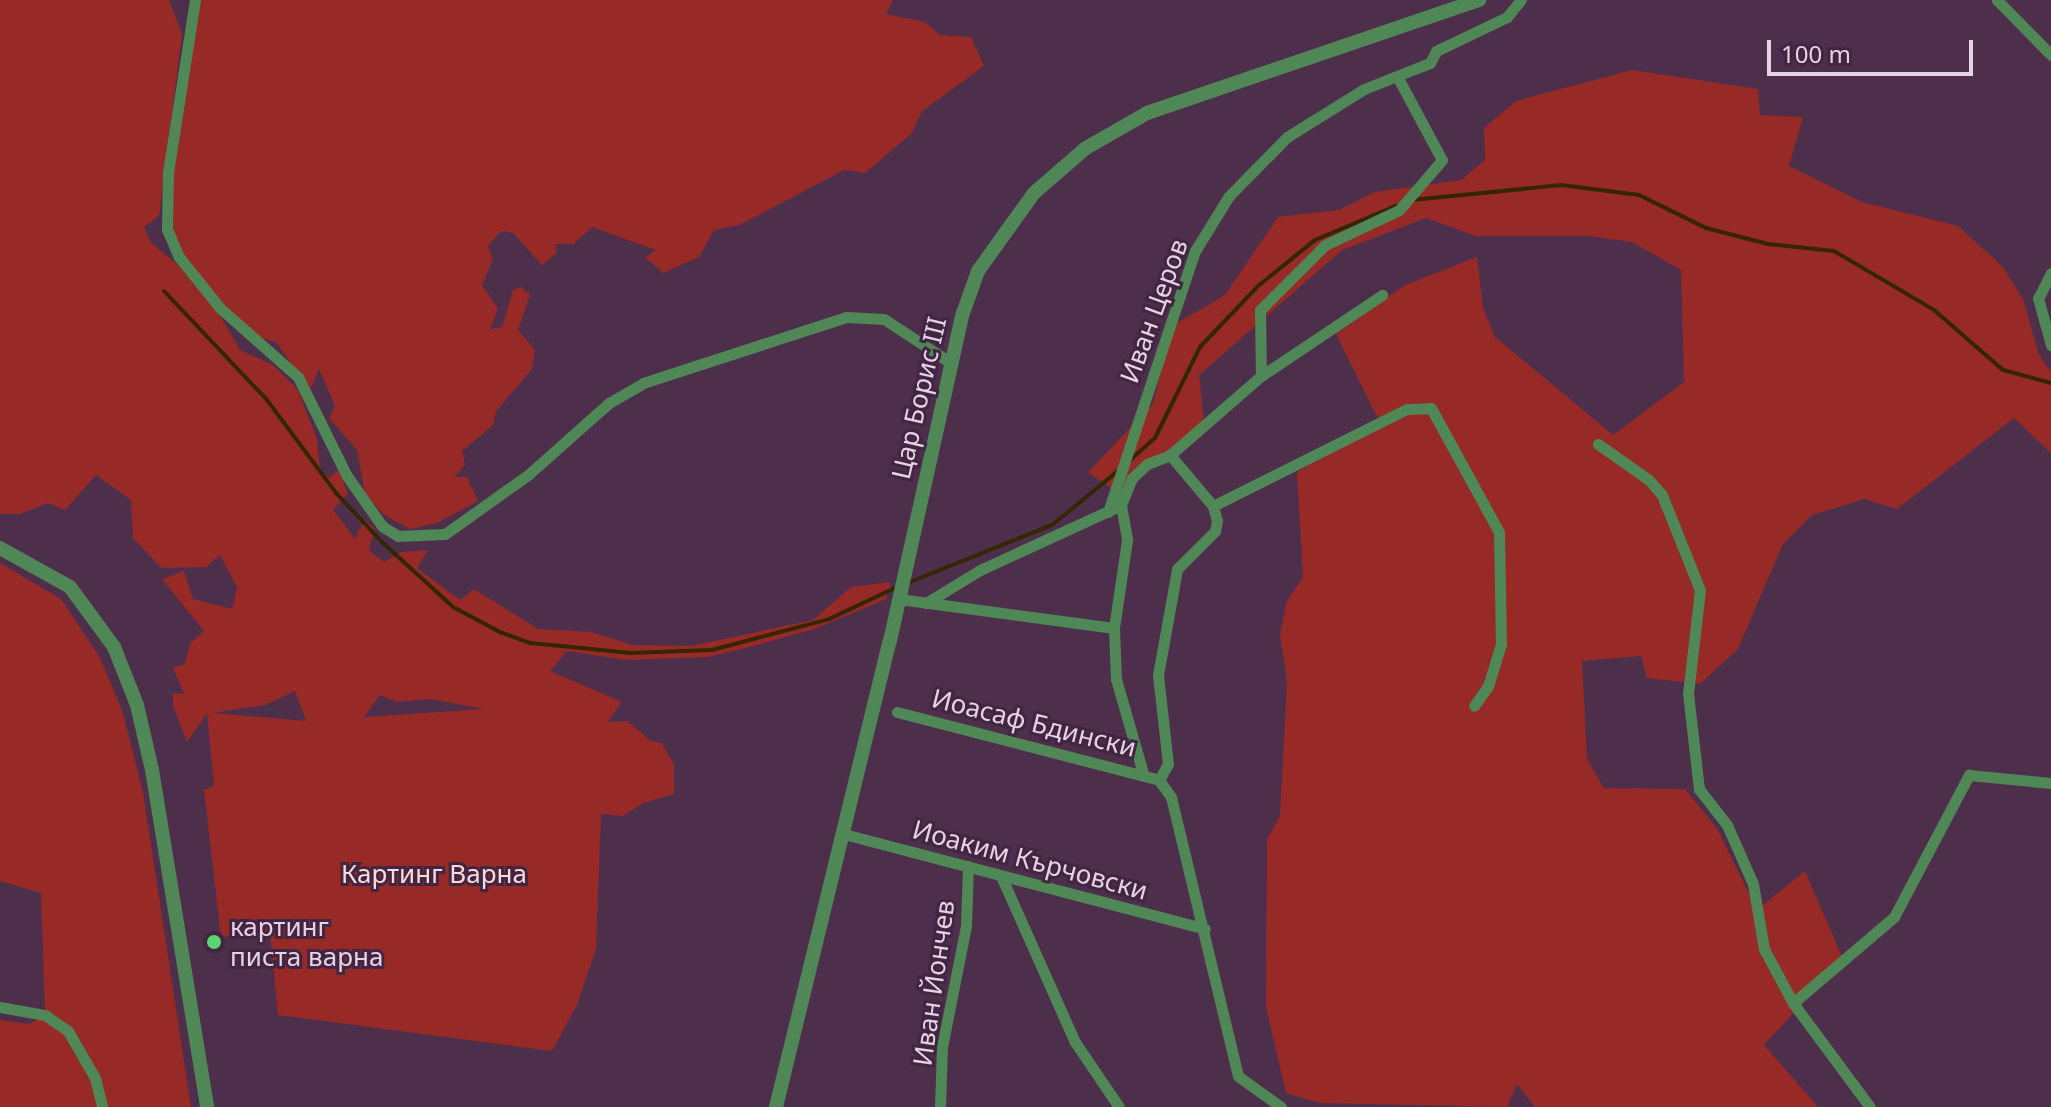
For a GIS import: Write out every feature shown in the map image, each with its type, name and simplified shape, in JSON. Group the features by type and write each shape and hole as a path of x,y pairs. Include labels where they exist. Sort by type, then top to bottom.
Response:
{"street":[{"path":"195,0 168,172 167,229 179,257 220,308 298,377 347,476 382,526 398,536 445,534 529,474 609,403 643,383 846,317 884,319 951,363"},
{"name":"Цар Борис III","path":"776,1107 844,834 951,363 978,271 1034,193 1086,148 1147,113 1219,85 1479,0"},
{"name":"Иван Церов","path":"1108,512 1195,251 1229,196 1287,137 1364,89 1430,63 1436,51 1507,17 1521,0"},
{"path":"1997,0 2051,55"},
{"path":"1261,376 1260,310 1325,245 1399,210 1442,160 1397,76"},
{"path":"2051,273 2038,298 2051,345"},
{"path":"1143,773 1116,679 1114,628 1127,540 1121,505 1132,478 1170,455 1261,376 1382,295"},
{"path":"2038,298 2051,306"},
{"path":"1213,506 1407,409 1431,408 1499,532 1501,644 1488,686 1474,706"},
{"path":"1598,444 1662,495 1700,590 1688,693 1693,763 1699,789 1727,825 1753,884 1764,949 1793,1003 1870,1107"},
{"path":"1170,455 1213,506 1215,531 1177,569 1161,640 1158,675 1168,764 1159,780 1171,797 1238,1076 1281,1107"},
{"path":"926,603 980,570 1121,505"},
{"path":"0,548 70,587 114,647 137,705 152,770 207,1107"},
{"path":"899,599 1114,628"},
{"name":"Иоасаф Бдински","path":"897,712 1143,773 1159,780"},
{"path":"1793,1003 1894,917 1969,775 2051,783"},
{"name":"Иоаким Кърчовски","path":"844,834 1205,929"},
{"name":"Иван Йончев","path":"940,1107 942,1047 966,926 968,866"},
{"path":"1001,876 1075,1042 1119,1107"},
{"path":"0,1007 45,1015 68,1031 95,1078 102,1107"}],"green space":[{"name":"Картинг Варна","path":"0,0 169,0 182,34 159,216 144,227 151,243 178,265 221,317 240,350 273,365 298,390 317,439 320,470 329,478 338,470 348,493 333,510 355,539 364,520 375,528 369,550 384,562 401,552 428,550 417,568 460,600 474,589 538,629 591,632 633,645 691,646 813,620 851,587 891,582 886,599 814,629 757,645 708,657 626,660 567,651 550,671 622,702 607,722 628,721 649,740 662,743 674,765 674,794 643,803 623,816 601,814 596,949 577,1005 552,1051 278,1015 270,932 221,937 204,790 214,786 207,713 187,742 173,706 173,693 184,694 173,668 185,664 190,643 204,631 162,579 184,571 193,599 232,609 237,587 220,555 206,567 161,568 133,538 131,500 96,475 65,510 48,503 19,514 0,514","holes":["295,691 306,721 212,713 265,705","380,695 397,702 430,699 484,709 364,717"]},
{"path":"198,0 893,0 886,14 925,22 940,35 971,37 984,66 922,111 912,133 865,173 844,170 740,225 714,230 699,257 663,273 645,257 656,250 592,227 573,244 555,244 557,253 542,265 513,233 501,231 488,246 493,259 482,285 498,309 490,329 502,327 513,290 521,287 530,295 518,330 535,350 532,369 496,411 493,425 462,451 465,465 454,477 467,477 478,501 437,523 410,529 384,515 365,494 357,450 329,418 335,406 319,369 310,390 276,342 261,338 222,306 182,254 171,225 171,172"},
{"path":"1632,70 1758,89 1760,115 1803,117 1789,166 1862,202 1958,226 2003,267 2023,299 2039,355 2051,372 2051,453 2014,418 1897,509 1864,499 1812,515 1783,544 1738,649 1700,684 1647,678 1641,656 1582,661 1587,759 1604,788 1685,789 1718,830 1757,910 1805,871 1843,959 1764,1045 1818,1107 1535,1107 1517,1084 1507,1107 1320,1103 1286,1093 1266,1007 1267,839 1280,816 1287,680 1280,635 1287,601 1303,577 1297,472 1381,425 1336,334 1405,285 1477,257 1483,308 1495,337 1613,435 1684,382 1681,270 1632,242 1588,236 1476,236 1426,218 1342,250 1199,375 1204,422 1118,493 1088,472 1153,404 1172,326 1225,295 1278,217 1339,210 1375,192 1461,180 1485,160 1484,128 1516,101"},
{"path":"0,563 61,599 99,656 122,710 143,792 191,1107 0,1107 0,1020 29,1024 45,1015 41,893 0,881"}],"waterway":[{"path":"1412,200 1561,185 1639,195 1706,228 1768,244 1834,251 1934,310 2003,370 2051,383"},
{"path":"1128,462 1155,438 1200,347 1258,286 1315,240 1396,206"},
{"path":"164,291 267,400 336,493 383,543 453,607 500,632 531,643 630,653 712,650 829,619 897,587"},
{"path":"905,584 1052,525 1118,471"}],"place":[{"name":"картинг писта варна","path":"214,942"}]}
